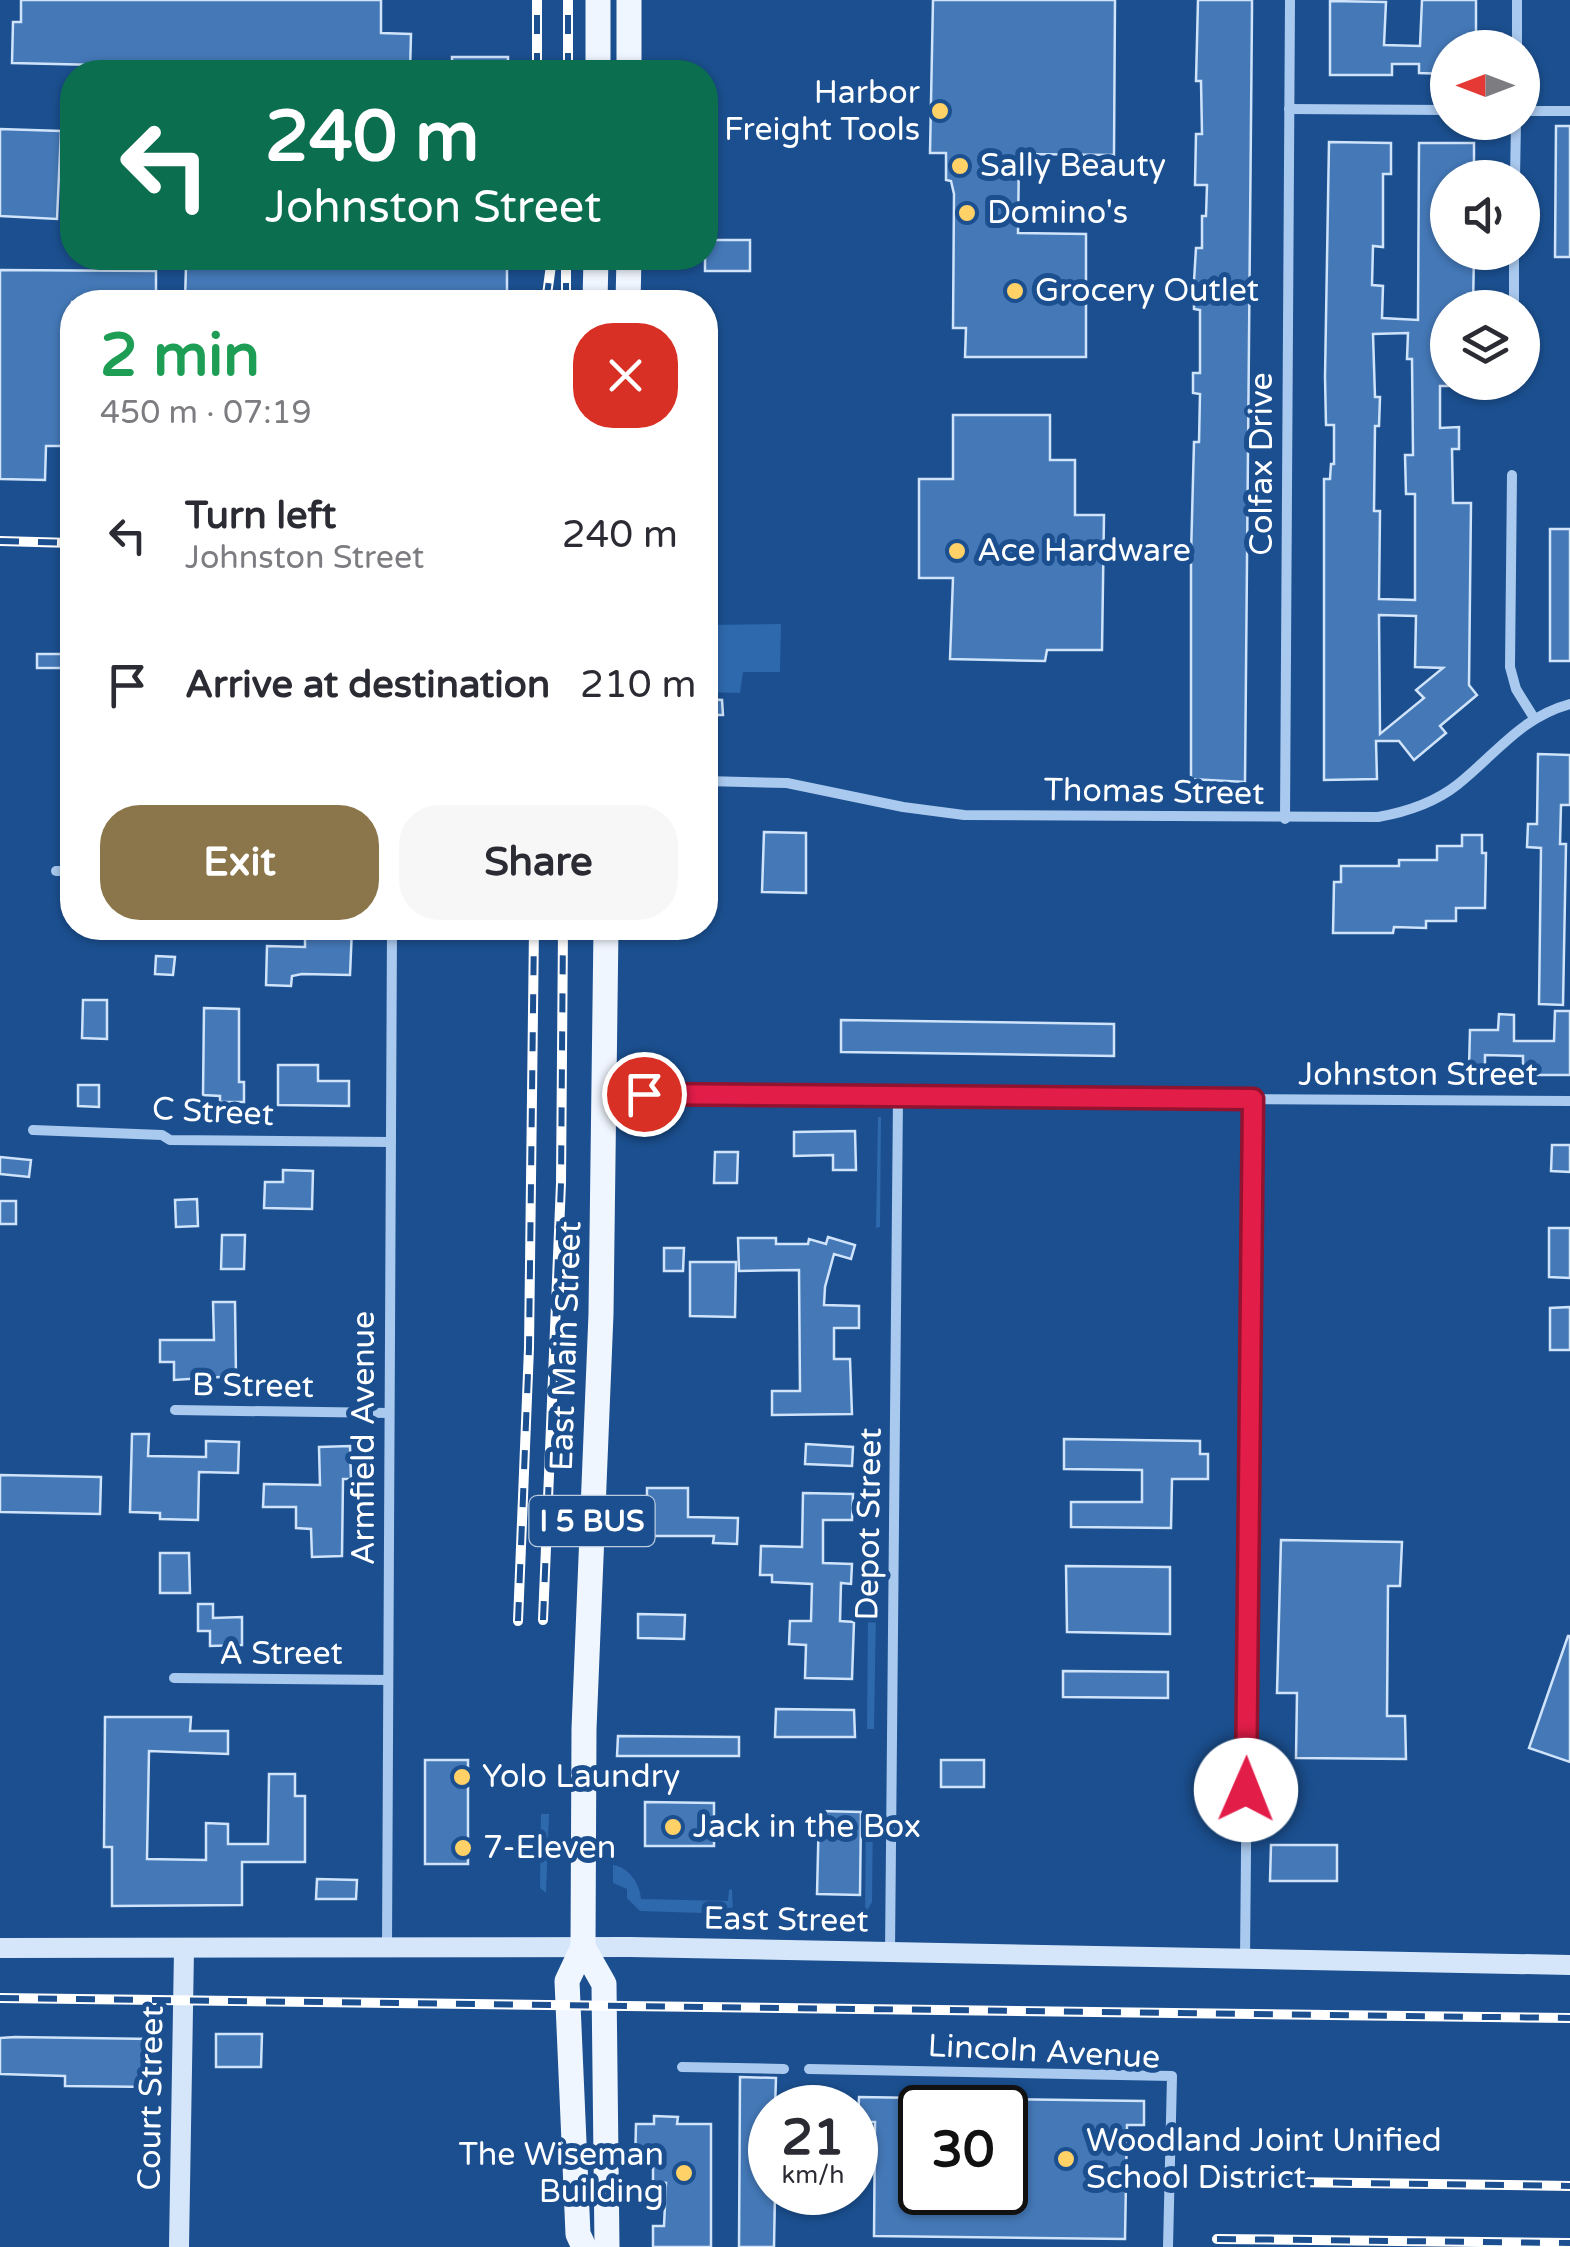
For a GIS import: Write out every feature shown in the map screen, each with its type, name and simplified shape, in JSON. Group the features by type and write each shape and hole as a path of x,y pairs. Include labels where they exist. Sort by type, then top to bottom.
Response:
{"main road":[{"path":"598,0 598,60"},
{"path":"629,60 630,0"},
{"name":"East Main Street","path":"582,1948 584,1729 606,1094 606,940"},
{"name":"East Street","path":"0,1948 582,1948 1570,1965"},
{"name":"I 5 BUS","path":"578,2243 567,1982 582,1948"},
{"name":"I 5 BUS","path":"582,1948 604,1984 607,2247"},
{"name":"Court Street","path":"178,2247 184,1950"}],"street":[{"name":"Colfax Drive","path":"1286,819 1290,0"},
{"path":"1517,0 1517,30"},
{"path":"1288,109 1430,110"},
{"path":"1540,111 1570,111"},
{"path":"1512,475 1510,667 1516,689 1534,718"},
{"name":"Thomas Street","path":"718,781 788,783 903,807 964,815 1360,818 1404,813 1454,788 1534,718 1570,704"},
{"name":"Armfield Avenue","path":"387,1948 392,940"},
{"name":"Johnston Street","path":"606,1094 1570,1101"},
{"name":"Depot Street","path":"890,1952 898,1096"},
{"path":"1245,1960 1253,1099"},
{"name":"C Street","path":"32,1130 162,1134 170,1140 390,1142"},
{"name":"B Street","path":"175,1410 389,1413"},
{"name":"A Street","path":"174,1678 388,1680"},
{"path":"682,2067 784,2069"},
{"name":"Lincoln Avenue","path":"810,2069 1172,2076 1168,2247"}],"shaded area":[{"path":"781,624 780,672 743,672 740,693 718,692 718,625"},
{"path":"878,1117 880,1227 876,1228"},
{"path":"868,1611 876,1612 874,1729 867,1729"},
{"path":"866,1813 873,1815 872,1902 865,1914"},
{"path":"541,1814 549,1814 546,1893 540,1888"},
{"path":"613,1865 633,1877 641,1899 728,1901 732,1889 733,1914 640,1911 627,1898 627,1889 613,1883"}],"building":[{"path":"21,0 381,0 381,33 411,34 410,60 12,63 13,22 21,22"},
{"path":"933,0 1115,0 1114,155 1019,154 1018,233 1086,234 1086,357 965,357 966,328 953,328 954,194 951,181 946,180 946,153 930,153"},
{"path":"1198,0 1252,0 1245,782 1191,779 1191,555 1194,442 1199,442 1200,394 1193,393 1193,373 1200,373 1200,310 1194,309 1194,281 1196,248 1202,248 1207,185 1195,185 1196,134 1202,134 1201,81 1196,81"},
{"path":"1422,0 1476,0 1476,30 1430,30 1430,73 1419,73 1419,64 1392,64 1392,75 1330,75 1330,1 1386,2 1384,45 1420,46"},
{"path":"452,57 508,57 508,60"},
{"path":"1556,126 1570,126 1570,257 1555,257"},
{"path":"0,129 60,131 57,219 0,216"},
{"path":"1329,142 1391,143 1391,174 1383,174 1383,247 1373,246 1372,285 1383,286 1382,318 1418,320 1419,143 1474,143 1474,160 1430,160 1430,270 1474,270 1473,290 1430,290 1430,400 1440,400 1440,428 1459,427 1459,449 1452,449 1453,503 1471,503 1469,685 1477,695 1440,726 1446,733 1414,760 1399,741 1376,741 1377,779 1324,780 1324,479 1330,479 1334,464 1334,425 1326,425","holes":["1408,333 1407,359 1412,359 1413,455 1405,455 1406,494 1415,494 1415,600 1379,599 1380,511 1374,511 1375,426 1379,426 1380,397 1375,397 1373,334","1379,615 1416,616 1415,667 1443,668 1416,690 1424,698 1380,734"]},
{"path":"718,240 750,240 750,271 705,271 718,270"},
{"path":"0,270 156,271 156,290 60,290 60,446 46,446 45,480 0,479"},
{"path":"186,270 507,270 507,290 185,290"},
{"path":"953,415 1050,415 1050,460 1075,460 1075,515 1104,515 1102,650 1047,650 1045,661 950,659 953,578 919,578 919,479 953,479"},
{"path":"1550,529 1570,529 1570,661 1550,661"},
{"path":"37,654 60,654 60,668 37,668"},
{"path":"718,700 722,700 723,715 718,715"},
{"path":"1538,754 1570,755 1570,805 1561,805 1560,844 1566,844 1563,1005 1539,1004 1541,848 1527,847 1528,824 1537,824"},
{"path":"764,832 806,833 806,893 762,892"},
{"path":"1462,835 1482,835 1482,853 1486,853 1485,908 1456,908 1456,921 1426,921 1426,928 1394,927 1393,933 1333,933 1334,882 1341,882 1341,866 1399,866 1399,860 1437,860 1437,846 1462,846"},
{"path":"305,940 351,940 350,975 302,974 292,976 291,986 266,985 267,946 305,947"},
{"path":"156,956 175,957 173,975 155,974"},
{"path":"83,1000 107,1000 107,1039 82,1038"},
{"path":"204,1008 239,1009 239,1082 244,1082 244,1102 220,1102 220,1096 203,1095"},
{"path":"1555,1011 1570,1011 1570,1075 1523,1072 1523,1056 1485,1055 1485,1068 1469,1068 1470,1030 1498,1030 1499,1014 1514,1015 1514,1041 1554,1041"},
{"path":"841,1020 1114,1024 1114,1056 841,1052"},
{"path":"278,1065 318,1065 318,1081 349,1081 349,1106 278,1105"},
{"path":"78,1085 99,1085 99,1107 78,1106"},
{"path":"855,1131 856,1170 833,1170 833,1155 794,1156 794,1132"},
{"path":"1552,1145 1570,1145 1570,1172 1551,1171"},
{"path":"715,1152 738,1152 737,1183 714,1183"},
{"path":"0,1157 31,1160 29,1177 0,1174"},
{"path":"283,1170 313,1171 312,1209 264,1208 265,1182 283,1182"},
{"path":"197,1199 198,1226 176,1227 175,1200"},
{"path":"0,1201 16,1201 16,1224 0,1224"},
{"path":"1549,1228 1570,1228 1570,1278 1549,1277"},
{"path":"222,1235 245,1235 244,1269 221,1269"},
{"path":"828,1237 855,1245 851,1259 834,1254 824,1305 859,1306 859,1328 834,1328 834,1359 850,1359 852,1414 772,1415 772,1391 800,1391 799,1270 739,1271 738,1238 776,1238 776,1244 808,1244 809,1239 826,1244"},
{"path":"664,1248 684,1248 683,1271 664,1271"},
{"path":"690,1262 736,1262 735,1317 690,1316"},
{"path":"213,1302 235,1302 236,1376 174,1380 174,1362 160,1362 160,1340 214,1340"},
{"path":"1570,1307 1570,1350 1550,1350 1550,1308"},
{"path":"132,1434 149,1434 148,1456 206,1457 206,1441 239,1442 238,1473 199,1472 198,1520 160,1519 160,1513 130,1512"},
{"path":"1064,1439 1200,1441 1200,1454 1208,1454 1208,1479 1172,1479 1171,1528 1071,1527 1071,1502 1142,1502 1142,1470 1064,1469"},
{"path":"806,1444 853,1447 852,1466 805,1464"},
{"path":"350,1446 351,1479 343,1479 342,1556 312,1557 311,1529 296,1528 296,1507 263,1507 264,1484 320,1485 319,1447"},
{"path":"0,1475 101,1477 100,1514 0,1512"},
{"path":"647,1488 688,1488 688,1517 738,1518 737,1544 713,1543 714,1536 647,1536"},
{"path":"803,1493 853,1494 852,1520 823,1520 823,1563 852,1564 851,1584 841,1583 840,1621 854,1622 852,1679 805,1678 806,1645 789,1644 790,1621 811,1621 812,1584 772,1582 772,1575 760,1575 761,1546 802,1547"},
{"path":"1281,1540 1402,1542 1400,1586 1388,1586 1387,1716 1405,1716 1406,1759 1296,1758 1297,1693 1277,1693"},
{"path":"160,1553 189,1553 190,1593 160,1593"},
{"path":"1066,1566 1170,1567 1170,1634 1067,1632"},
{"path":"198,1604 213,1604 213,1618 242,1617 242,1645 210,1646 210,1631 198,1631"},
{"path":"638,1614 685,1615 684,1639 638,1638"},
{"path":"1570,1636 1570,1762 1529,1748"},
{"path":"1063,1671 1168,1672 1168,1698 1063,1697"},
{"path":"776,1709 854,1710 855,1737 775,1737"},
{"path":"105,1717 191,1717 190,1731 228,1731 228,1754 149,1751 147,1859 206,1860 206,1823 228,1824 228,1844 268,1844 269,1774 295,1774 295,1796 305,1796 305,1862 242,1862 242,1905 112,1906 112,1847 104,1847"},
{"path":"618,1736 739,1737 739,1756 617,1756"},
{"path":"425,1760 468,1760 468,1864 425,1864"},
{"path":"941,1760 984,1760 984,1787 941,1787"},
{"path":"645,1802 714,1803 714,1846 645,1846"},
{"path":"819,1811 861,1812 860,1895 817,1894"},
{"path":"1271,1845 1337,1845 1337,1881 1270,1881"},
{"path":"317,1879 357,1880 356,1899 316,1899"},
{"path":"216,2034 262,2034 261,2067 216,2067"},
{"path":"0,2038 153,2039 153,2087 65,2086 65,2076 0,2074"},
{"path":"740,2077 776,2078 776,2085 748,2085 748,2215 775,2215 774,2247 739,2247"},
{"name":"Woodland Joint Unified School District","path":"878,2097 898,2098 898,2215 1028,2215 1028,2099 1144,2101 1144,2125 1127,2125 1125,2239 874,2236 874,2215 878,2215"},
{"name":"The Wiseman Building","path":"654,2116 678,2117 677,2124 711,2124 711,2247 653,2247 653,2226 664,2226 666,2183 653,2182 653,2164 635,2164 636,2124 654,2124"}],"railway":[{"path":"537,0 537,60"},
{"path":"568,0 568,60"},
{"path":"548,290 550,270"},
{"path":"566,270 566,290"},
{"path":"0,541 60,543"},
{"path":"518,1621 529,1348 534,940"},
{"path":"543,1620 561,1183 563,940"},
{"path":"0,1998 1570,2018"},
{"path":"1219,2181 1570,2186"},
{"path":"1217,2239 1570,2243"}],"place":[{"name":"Harbor Freight Tools","path":"940,111"},
{"name":"Sally Beauty","path":"960,166"},
{"name":"Domino's","path":"967,213"},
{"name":"Grocery Outlet","path":"1015,291"},
{"name":"Ace Hardware","path":"957,551"},
{"name":"Yolo Laundry","path":"462,1777"},
{"name":"Jack in the Box","path":"673,1827"},
{"name":"7-Eleven","path":"463,1848"},
{"name":"Woodland Joint Unified School District","path":"1066,2159"},
{"name":"The Wiseman Building","path":"684,2173"}],"route":[{"path":"644,1094 1253,1099 1246,1790"}]}
